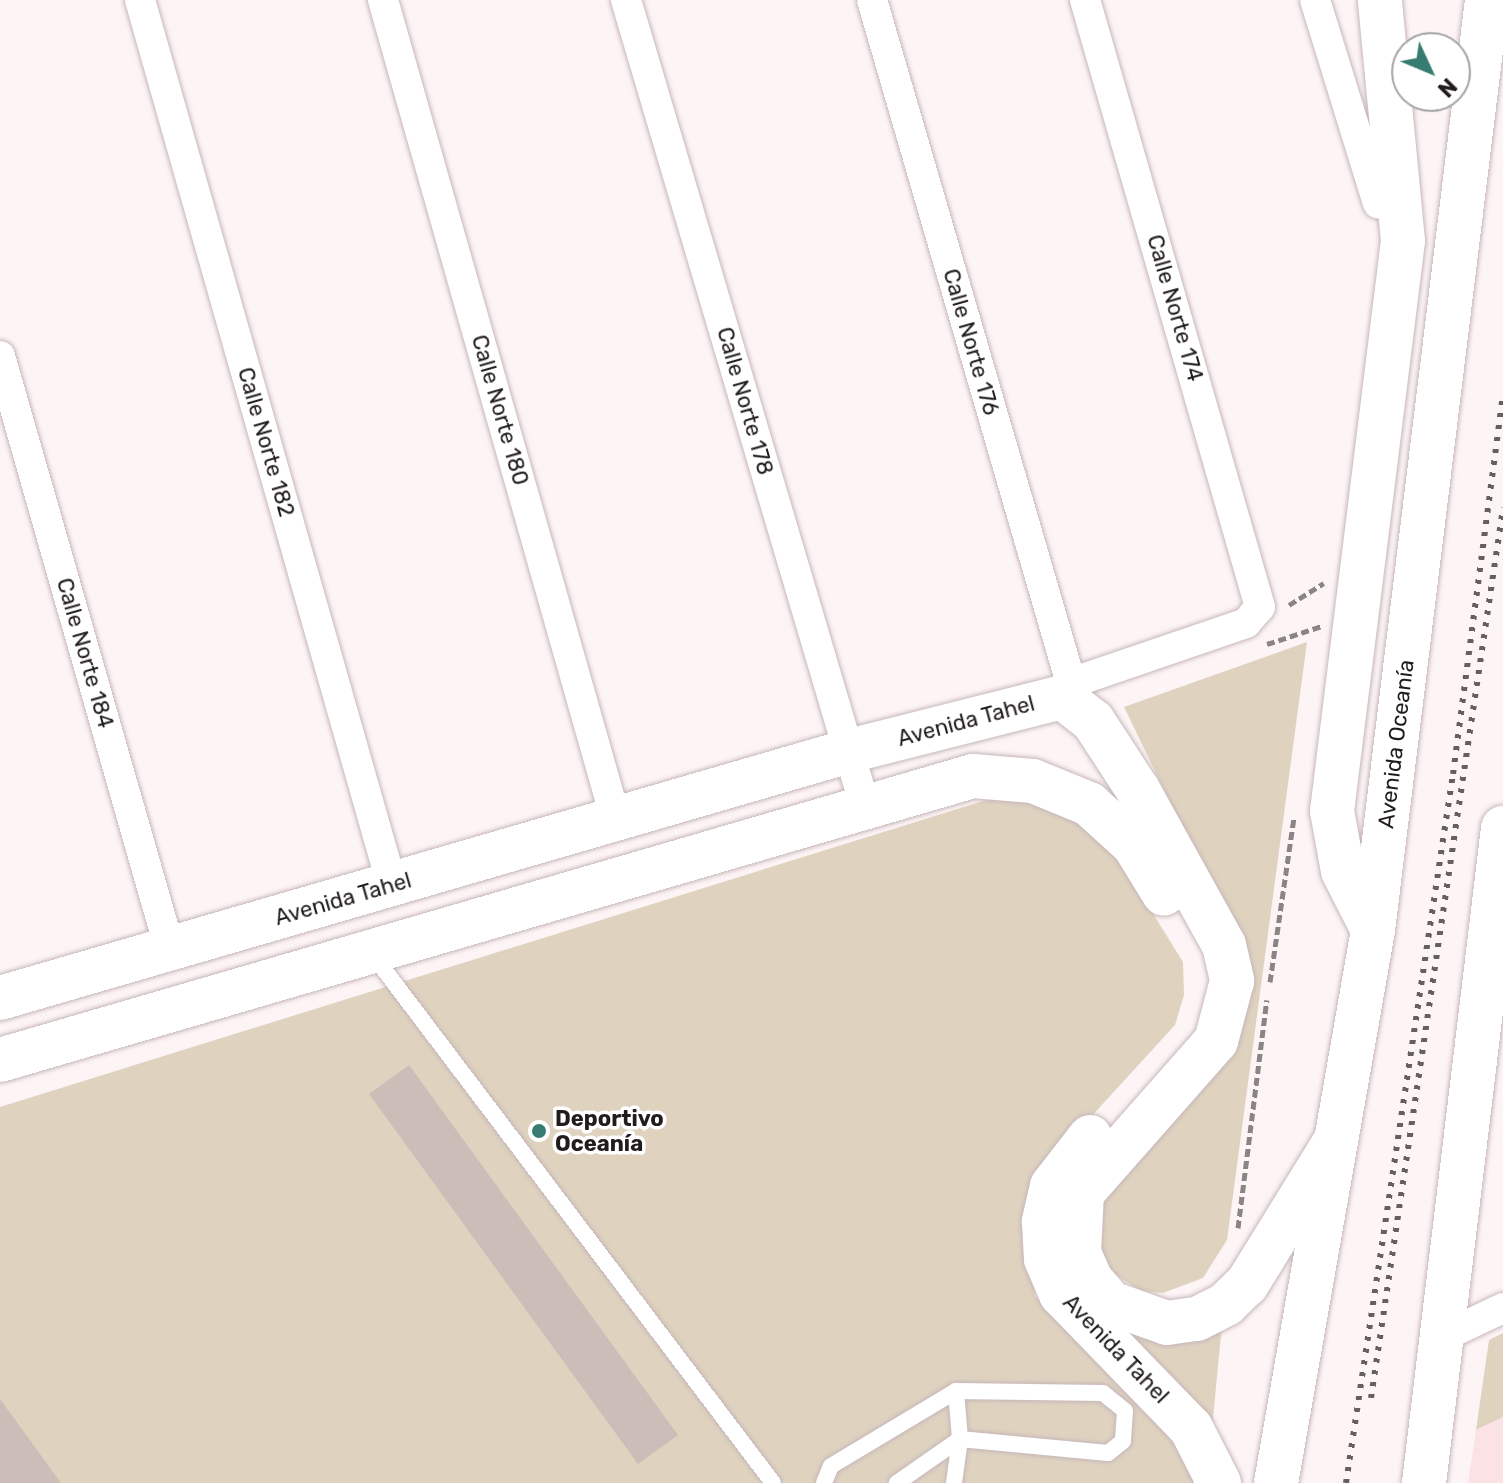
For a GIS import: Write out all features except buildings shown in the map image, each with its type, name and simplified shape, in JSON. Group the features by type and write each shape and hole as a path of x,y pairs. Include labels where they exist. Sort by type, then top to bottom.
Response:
{"main road":[{"path":"1373,930 1343,871 1332,811 1403,241 1380,0"},
{"name":"Avenida Oceanía","path":"1276,1483 1340,1135 1373,930 1487,0"},
{"name":"Avenida Tahel","path":"0,998 1067,690 1093,721 1138,790 1224,945 1232,981 1216,1041 1082,1193 1076,1223 1079,1253 1091,1280 1111,1303 1167,1323 1197,1319 1226,1304 1247,1284 1340,1135"},
{"name":"Avenida Tahel","path":"0,1060 864,803 973,776 1005,775 1060,789 1110,820 1134,845 1197,955 1203,1005 1195,1029 1072,1154 1052,1186 1044,1222 1046,1259 1061,1294 1191,1428 1219,1483"},
{"path":"1424,1483 1503,828"}],"street":[{"name":"Calle Norte 182","path":"140,0 392,885"},
{"name":"Calle Norte 180","path":"383,0 616,820"},
{"name":"Calle Norte 178","path":"626,0 864,803"},
{"name":"Calle Norte 176","path":"872,0 1067,690"},
{"name":"Calle Norte 174","path":"1085,0 1260,599 1257,615"},
{"path":"1315,0 1378,203"},
{"name":"Calle Norte 184","path":"0,356 170,950"},
{"name":"Avenida Tahel","path":"1067,690 1257,615"},
{"path":"1444,1336 1503,1308"}],"lane":[{"path":"370,950 773,1483"},
{"path":"954,1483 960,1439 956,1391"},
{"path":"824,1483 831,1466 956,1391 1103,1393 1125,1411 1123,1441 1108,1453 960,1439 897,1483"}],"shaded area":[{"path":"1307,642 1227,1240 1203,1278 1163,1293 1141,1291 1105,1268 1091,1206 1247,962 1124,707"},
{"name":"Deportivo Oceanía","path":"996,797 1031,797 1077,815 1113,849 1183,962 1184,995 1175,1025 1057,1154 1029,1217 1035,1296 1169,1424 1194,1483 0,1483 0,1107"},
{"path":"1223,1314 1211,1439 1099,1317"},
{"path":"1503,1333 1503,1417 1476,1430 1489,1340"},
{"path":"1503,1417 1503,1483 1468,1483 1476,1430"}],"railway":[{"path":"1346,1483 1453,774 1503,393"},
{"path":"1371,1398 1503,508"}],"place":[{"name":"Deportivo Oceanía","path":"539,1131"}]}
